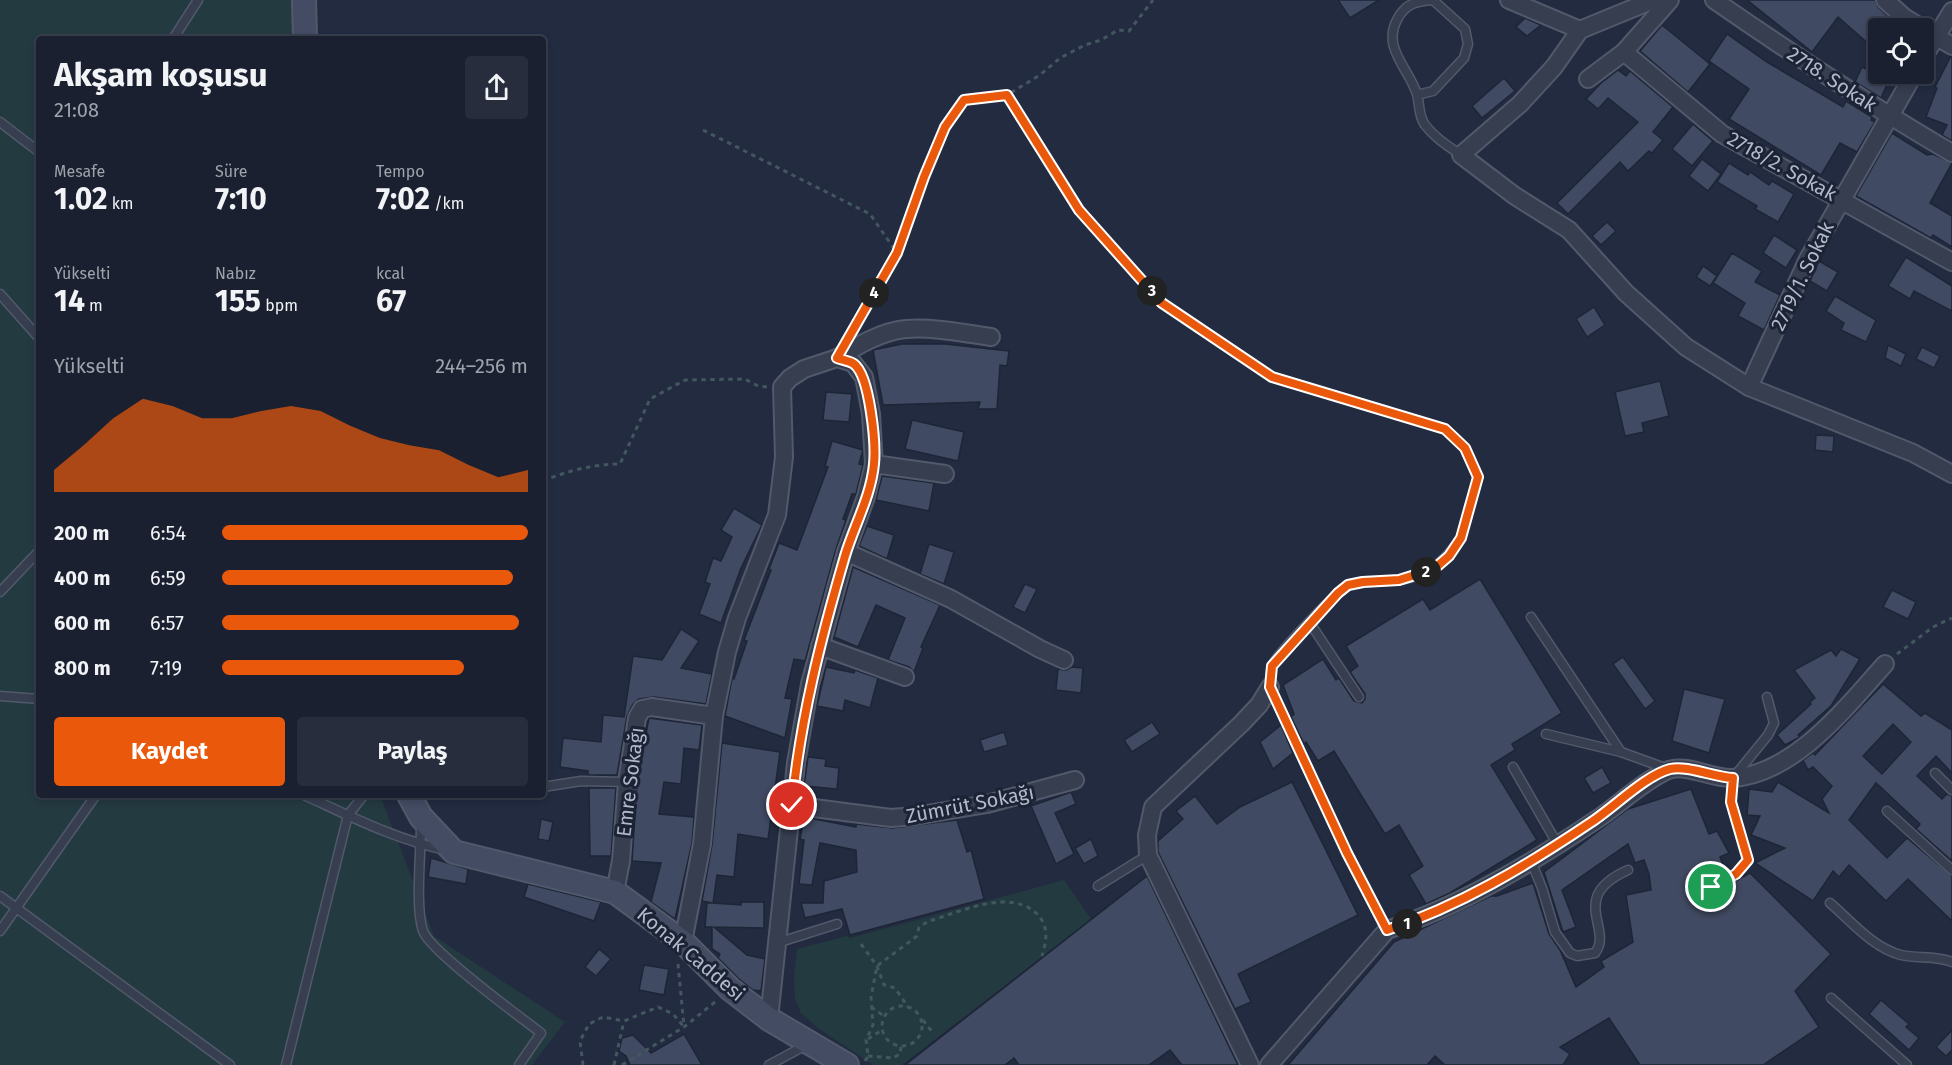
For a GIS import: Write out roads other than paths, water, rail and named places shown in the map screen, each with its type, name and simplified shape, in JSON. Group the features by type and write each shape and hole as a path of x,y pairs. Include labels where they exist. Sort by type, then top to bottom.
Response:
{"street":[{"path":"304,0 304,36"},
{"path":"1509,0 1580,30"},
{"path":"1653,0 1580,30 1554,67 1520,104 1461,155 1515,196 1569,230 1626,293 1686,347 1749,387 1913,453 1952,474"},
{"path":"1588,79 1624,52 1670,0"},
{"name":"2718. Sokak","path":"1714,0 1888,116 1952,153"},
{"path":"1885,0 1906,18"},
{"path":"1934,25 1952,10"},
{"path":"1934,35 1952,46"},
{"name":"2718/2. Sokak","path":"1624,52 1722,134 1952,262"},
{"name":"2719/1. Sokak","path":"1749,387 1808,259 1908,84"},
{"path":"683,942 702,844 714,716 737,618 777,515 784,457 782,387 790,378 804,369 837,358 863,343 905,329 953,331 991,337"},
{"path":"769,1019 796,763 820,646 846,552 866,497 874,464 871,414 864,377 853,363 837,358"},
{"path":"874,464 945,474"},
{"path":"846,552 951,599 1031,645 1064,660"},
{"path":"820,646 906,677"},
{"path":"1274,1063 1387,930 1414,921 1498,881 1558,845 1645,782 1669,769 1682,768 1733,778 1755,773 1774,765 1809,744 1885,664"},
{"path":"1250,1065 1148,855 1146,835 1153,807 1241,724 1259,705 1270,687"},
{"name":"Emre Sokağı","path":"615,892 621,861 627,782 637,718 642,709 669,709 714,716"},
{"name":"Zümrüt Sokağı","path":"792,805 891,818 915,816 987,804 1075,780"},
{"path":"410,798 420,818 454,852"},
{"name":"Konak Caddesi","path":"454,852 615,892 683,942 725,983 769,1019 847,1065"}],"lane":[{"path":"175,36 198,0"},
{"path":"1418,95 1433,91 1446,78 1464,58 1467,44 1465,29 1433,0 1415,1 1400,13 1392,27 1391,43 1418,95 1418,108 1424,124 1440,141 1461,155"},
{"path":"0,122 36,150"},
{"path":"0,294 36,335"},
{"path":"1387,930 1347,853 1270,687 1272,666 1348,585 1399,580 1434,569 1449,556 1461,538"},
{"path":"0,592 36,553"},
{"path":"1530,617 1621,752"},
{"path":"1310,623 1359,698"},
{"path":"0,696 36,699"},
{"path":"1711,887 1736,874 1748,860 1731,802 1733,778 1768,735 1774,723 1767,697"},
{"path":"1546,734 1621,752 1669,769"},
{"path":"1513,767 1558,845"},
{"path":"1935,773 1952,790"},
{"path":"546,786 581,780 627,782"},
{"path":"0,932 94,798"},
{"path":"311,798 421,845 454,852"},
{"path":"286,1065 348,815 362,798"},
{"path":"1887,811 1952,870"},
{"path":"420,818 420,917 423,933 452,962 541,1033 519,1065"},
{"path":"1098,886 1148,855"},
{"path":"1531,861 1555,932 1570,953 1577,956 1596,952 1601,946 1594,908 1603,887 1610,880 1628,870"},
{"path":"0,896 230,1065"},
{"path":"1830,903 1861,931 1899,955 1939,958 1952,962"},
{"path":"777,942 837,924"},
{"path":"1831,998 1907,1065"},
{"path":"769,1065 809,1044"}]}
